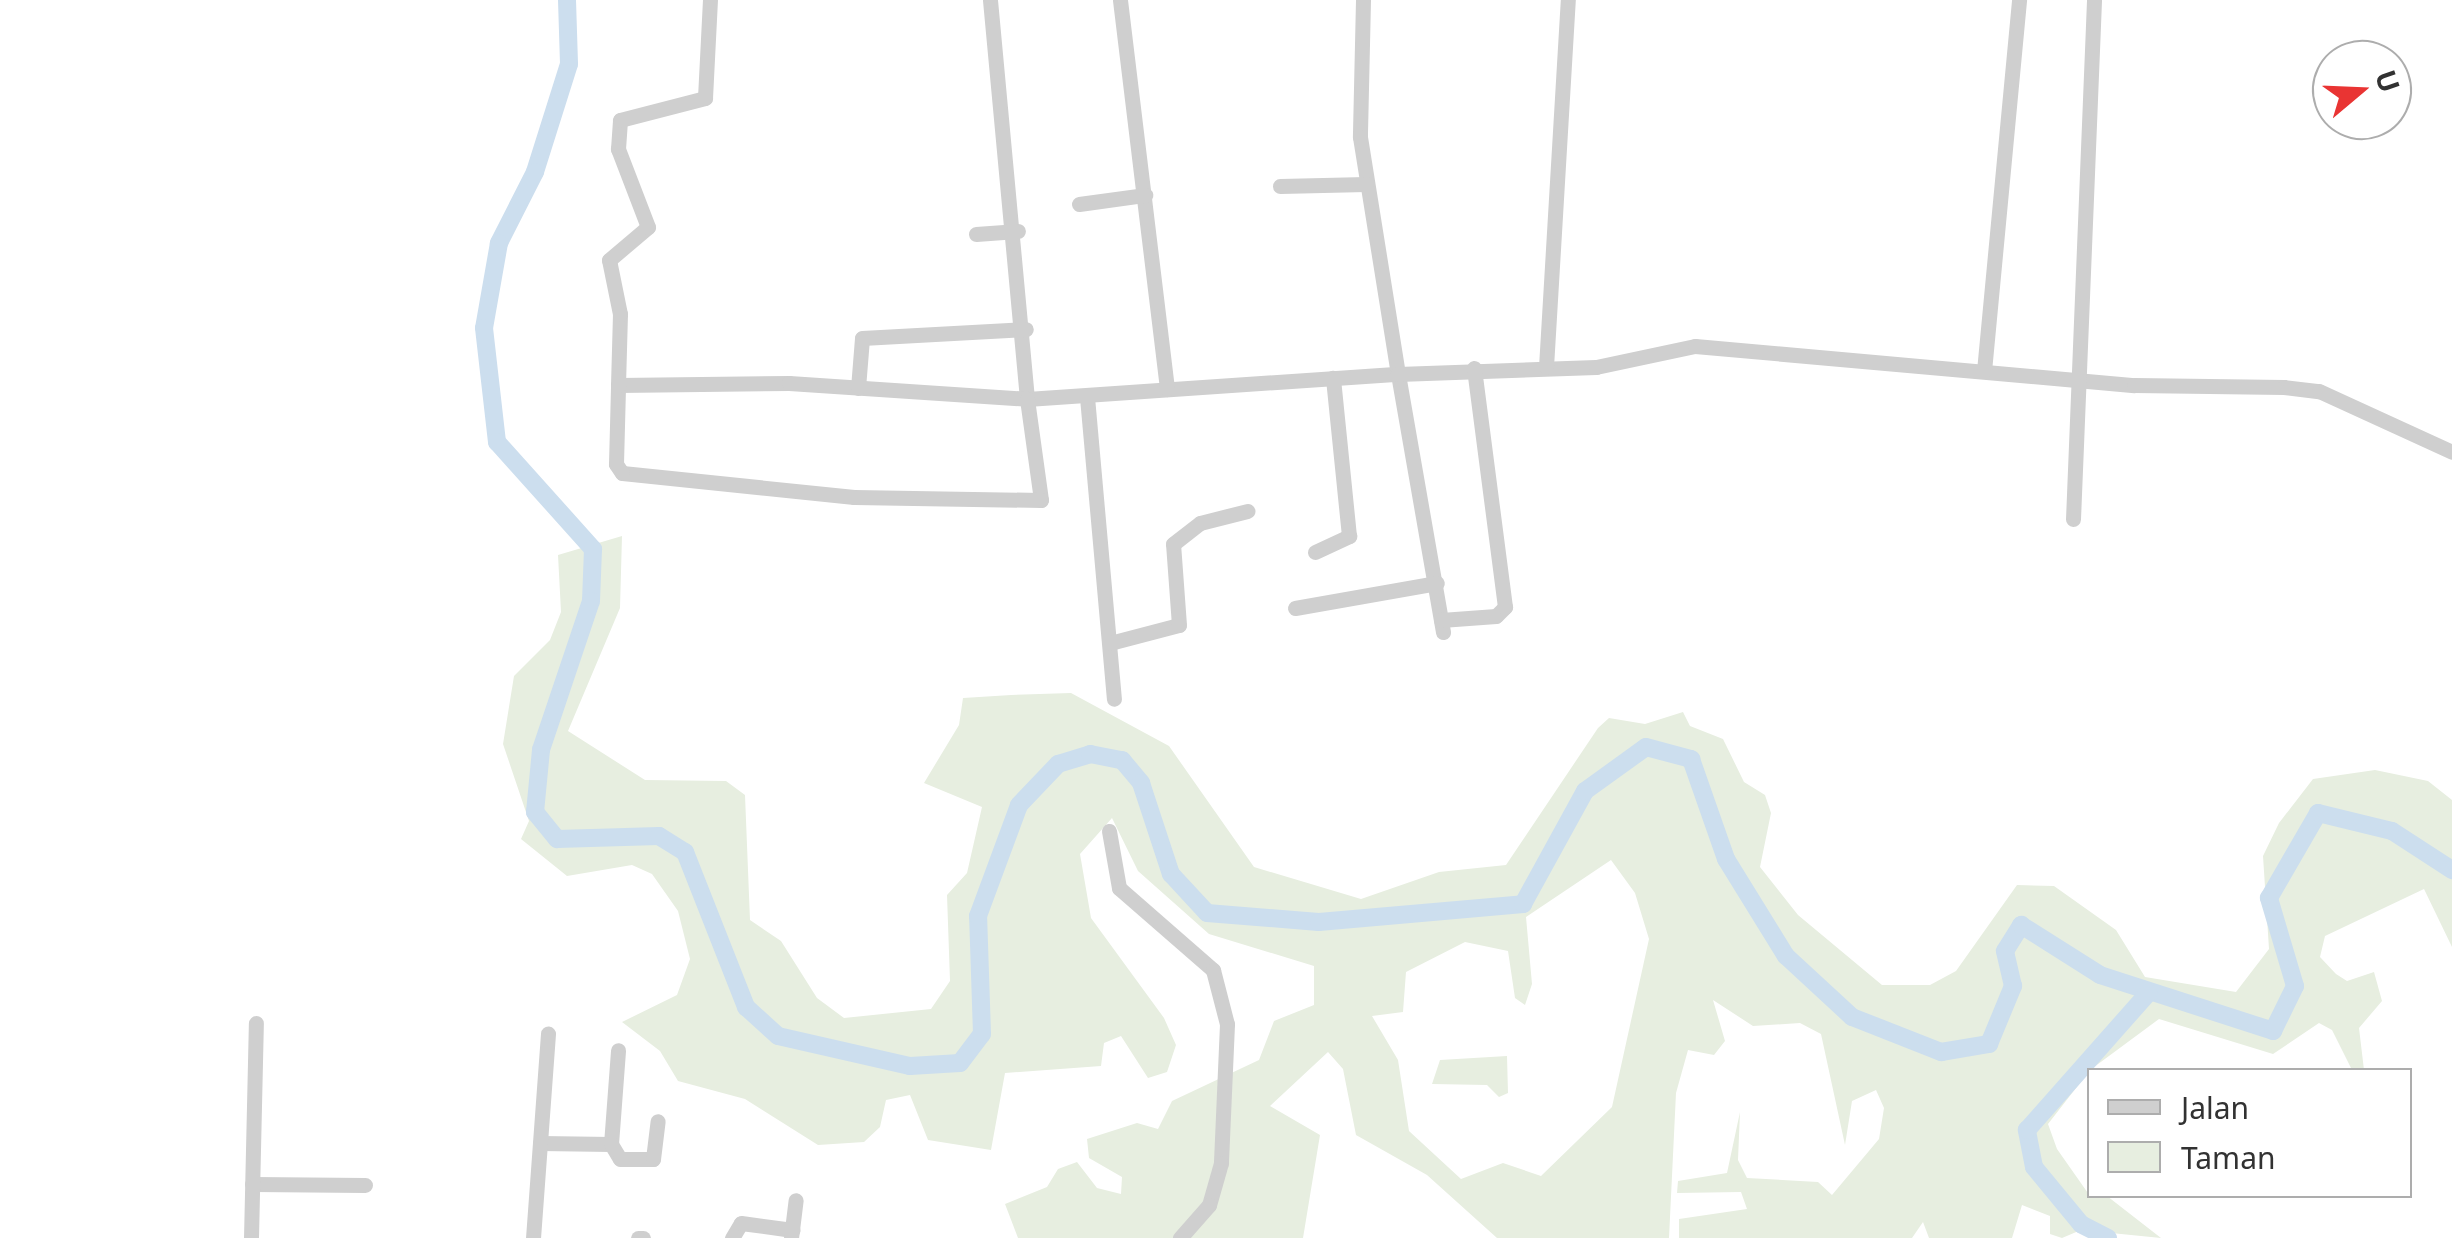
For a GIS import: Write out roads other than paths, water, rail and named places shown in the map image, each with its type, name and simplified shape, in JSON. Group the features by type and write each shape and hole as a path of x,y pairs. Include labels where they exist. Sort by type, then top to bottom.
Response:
{"street":[{"path":"710,0 708,93 620,120 618,150 648,227 609,260 620,314 622,472 1036,504 1026,399 1026,328 1018,232 990,0"},
{"path":"1120,0 1167,389"},
{"path":"1364,0 1366,184 1442,626 1496,616 1505,607 1474,368"},
{"path":"1546,367 1568,0"},
{"path":"1984,371 2019,0"},
{"path":"2073,519 2073,378 2094,0"},
{"path":"1280,186 1366,184"},
{"path":"1079,204 1145,195"},
{"path":"976,234 1018,232"},
{"path":"858,388 862,338 1026,328"},
{"path":"618,385 858,388 1026,399 1087,398 1474,368 1596,368 1695,346 2073,378 2320,391 2452,452"},
{"path":"1315,552 1349,536 1333,378"},
{"path":"1087,398 1114,699"},
{"path":"1110,643 1179,626 1173,544 1200,523 1246,510"},
{"path":"1295,608 1437,583"},
{"path":"1108,830 1119,888 1212,970 1227,1024 1221,1163 1209,1205 1180,1238"},
{"path":"251,1238 256,1024"},
{"path":"533,1238 548,1034"},
{"path":"618,1050 611,1144 620,1159 653,1158 658,1121"},
{"path":"540,1143 611,1144"},
{"path":"252,1184 364,1185"},
{"path":"732,1238 741,1223 792,1234 796,1200"}],"waterway":[{"path":"567,0 569,64 535,172 499,243 484,328 497,442 593,549 591,601 541,750 535,812 557,839 659,836 685,852 746,1007 778,1036 910,1066 960,1063 982,1034 978,916 1019,805 1058,764 1090,754 1122,760 1141,783 1171,874 1207,913 1319,922 1523,904 1585,791 1646,747 1691,759 1726,859 1786,956 1852,1017 1941,1052 1989,1044 2013,986 2005,951 2021,925 2100,975 2273,1031 2295,986 2269,898 2318,813 2392,831 2452,870"},
{"path":"2108,1238 2081,1224 2034,1167 2027,1130 2148,993"}]}
